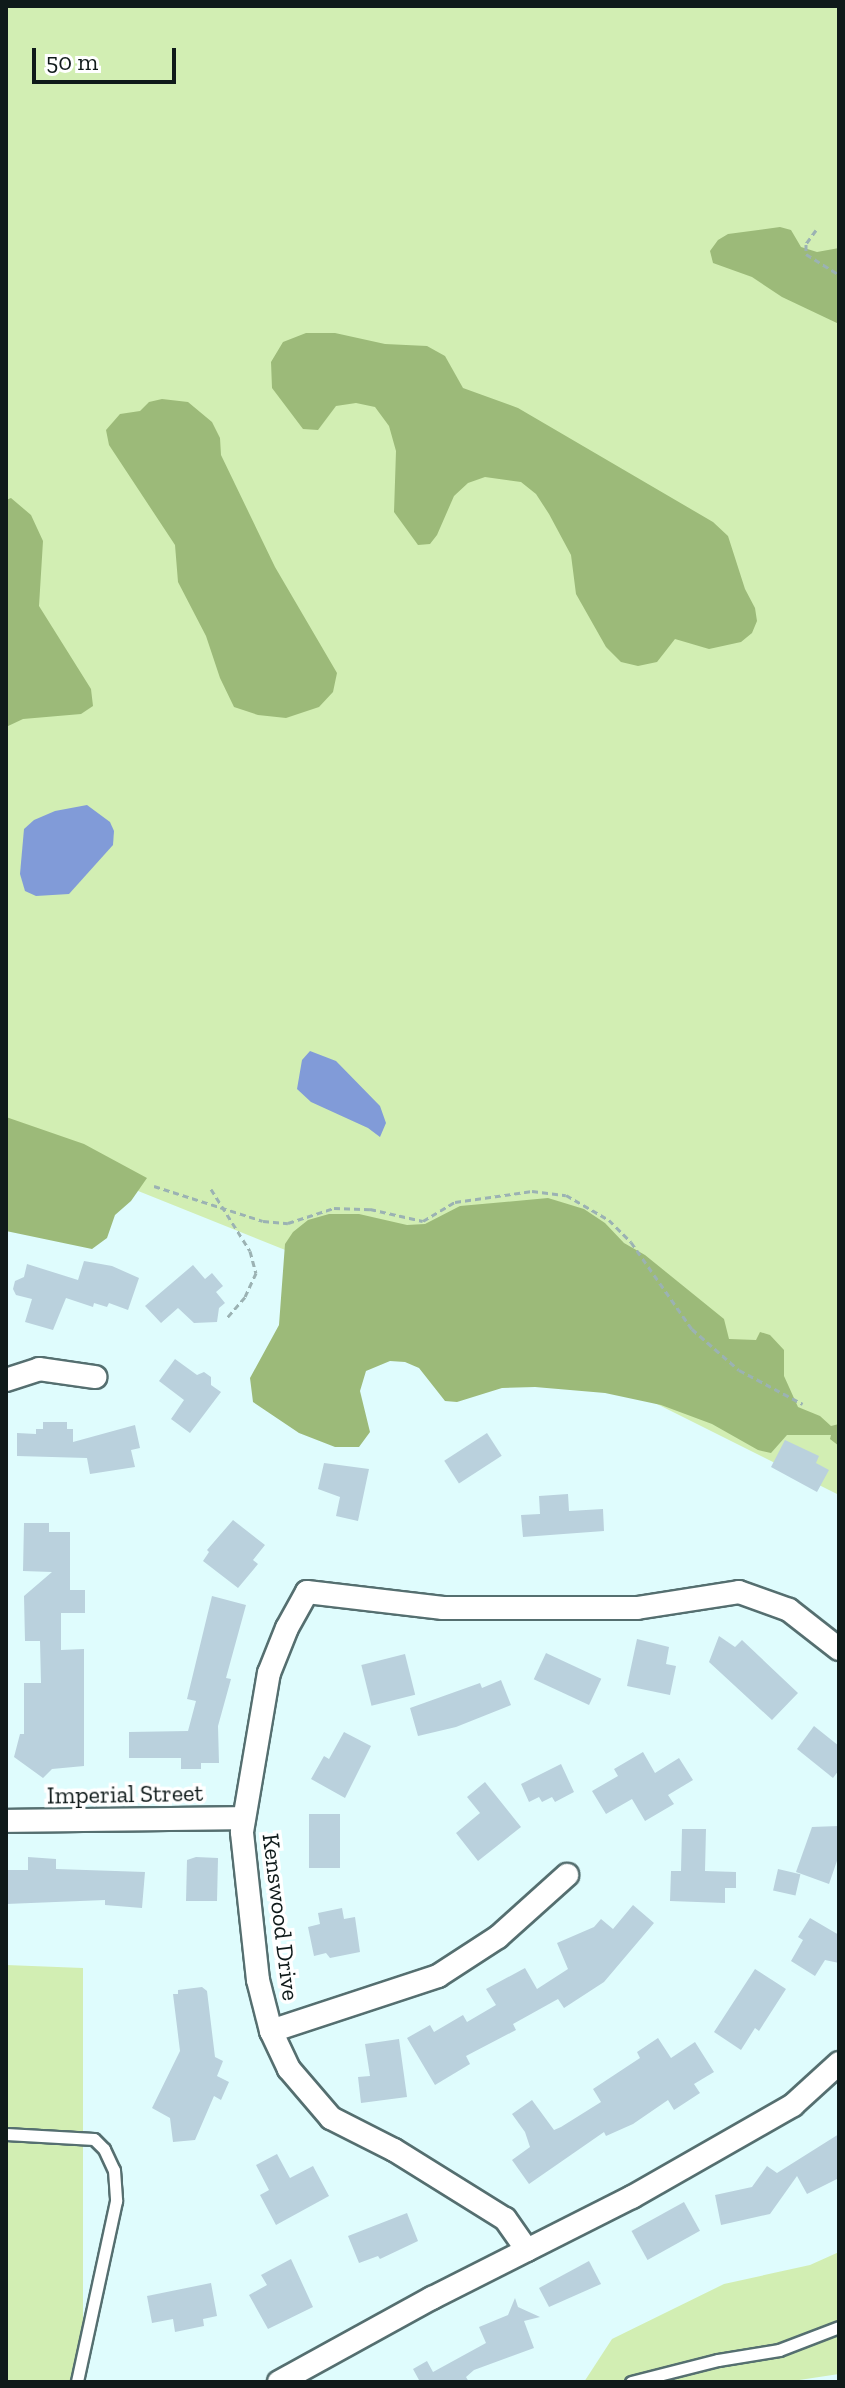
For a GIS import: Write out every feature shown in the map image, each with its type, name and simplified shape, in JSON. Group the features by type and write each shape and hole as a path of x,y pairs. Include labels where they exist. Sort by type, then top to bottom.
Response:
{"street":[{"path":"6,1380 39,1369 95,1377"},
{"name":"Kenswood Drive","path":"527,2250 505,2219 394,2150 331,2118 289,2069 271,2031 258,1980 242,1832 269,1673 287,1628 307,1592 443,1608 637,1608 739,1592 789,1610 839,1649"},
{"name":"Imperial Street","path":"6,1821 244,1818"},
{"path":"271,2031 438,1976 498,1937 567,1875"},
{"path":"279,2382 632,2197 793,2105 839,2063"}],"lane":[{"path":"6,2134 94,2139 104,2149 114,2170 116,2201 77,2382"},
{"path":"631,2382 718,2360 779,2350 839,2327"}],"path":[{"path":"816,230 806,244 806,254 839,275"},
{"path":"154,1186 263,1221 288,1223 334,1208 370,1209 423,1221 455,1202 532,1191 566,1195 609,1220 631,1242 692,1329 739,1370 803,1404"},
{"path":"211,1189 250,1251 256,1273 245,1297 227,1318"}],"green space":[{"path":"6,6 839,6 839,1495 547,1349 390,1292 6,1138"},
{"path":"780,227 791,230 801,247 817,252 839,248 839,324 782,297 752,277 713,263 710,251 718,240 728,234"},
{"path":"306,333 335,333 385,344 427,346 445,356 463,388 518,408 713,522 728,536 745,589 755,608 757,621 752,633 741,642 709,649 675,639 657,662 638,666 621,662 606,647 576,594 571,555 549,514 536,494 521,482 485,477 468,483 454,496 430,544 418,545 394,512 396,451 389,426 375,407 356,403 336,406 318,430 303,429 272,388 271,362 283,342"},
{"path":"162,399 188,402 212,422 220,438 221,455 275,567 337,673 333,692 319,707 286,718 258,715 234,707 206,636 178,582 175,545 109,445 106,430 120,414 140,411 149,402"},
{"path":"11,498 31,515 43,541 39,606 91,689 93,706 81,714 23,719 6,727 6,500"},
{"path":"6,1117 84,1144 147,1178 131,1201 115,1215 107,1238 92,1249 6,1231"},
{"path":"548,1198 584,1209 605,1223 624,1243 645,1255 724,1319 729,1339 756,1340 760,1332 770,1335 784,1350 784,1376 798,1407 820,1416 831,1426 839,1424 839,1446 830,1439 831,1435 787,1435 771,1453 758,1450 712,1424 661,1405 605,1393 535,1387 502,1388 457,1402 445,1401 419,1368 405,1362 390,1361 366,1371 360,1391 370,1432 359,1447 335,1447 299,1433 253,1402 250,1378 279,1325 285,1244 293,1232 308,1220 329,1214 359,1214 407,1225 425,1224 460,1206"},
{"path":"6,1965 83,1968 83,2353 72,2382 6,2382"},
{"path":"839,2252 839,2374 786,2382 584,2382 612,2339 724,2284 810,2265"}],"water":[{"path":"87,805 110,822 114,831 113,845 69,894 36,896 25,891 20,874 24,829 34,820 55,811"},
{"path":"310,1051 336,1061 380,1106 386,1123 380,1137 368,1128 311,1102 297,1089 302,1060"}],"building":[{"path":"84,1261 112,1266 139,1278 128,1310 109,1303 107,1307 94,1303 93,1307 66,1298 53,1330 25,1322 32,1299 16,1295 13,1289 15,1281 24,1277 27,1264 78,1280"},
{"path":"193,1265 205,1279 212,1273 223,1286 216,1292 225,1303 219,1308 217,1322 194,1323 178,1308 161,1323 145,1306"},
{"path":"175,1359 197,1375 204,1372 211,1377 211,1385 221,1392 190,1433 171,1419 184,1400 159,1381"},
{"path":"43,1422 67,1422 67,1429 73,1429 73,1442 135,1425 140,1448 131,1450 135,1467 90,1474 87,1458 17,1456 17,1433 36,1434 36,1429 43,1429"},
{"path":"487,1433 502,1456 459,1483 444,1461"},
{"path":"785,1440 819,1456 816,1463 829,1470 817,1492 771,1467"},
{"path":"324,1463 369,1469 358,1521 336,1516 340,1497 318,1489"},
{"path":"568,1494 569,1511 603,1509 604,1531 523,1537 521,1515 540,1514 539,1496"},
{"path":"233,1520 265,1545 253,1560 258,1564 238,1588 203,1561 209,1552 207,1550"},
{"path":"24,1523 49,1523 49,1532 70,1532 70,1590 85,1590 85,1613 61,1613 61,1650 84,1649 84,1766 52,1769 43,1778 14,1757 20,1734 24,1734 24,1683 41,1683 40,1641 25,1641 24,1596 52,1572 23,1571"},
{"path":"212,1596 246,1605 226,1678 231,1679 218,1726 219,1763 201,1763 201,1769 181,1769 181,1758 129,1758 129,1732 188,1731 196,1701 187,1699"},
{"path":"719,1636 735,1647 742,1640 798,1693 772,1720 709,1662"},
{"path":"637,1639 669,1647 666,1664 676,1666 670,1695 627,1686"},
{"path":"546,1653 601,1679 589,1705 534,1679"},
{"path":"405,1654 415,1695 371,1706 361,1665"},
{"path":"501,1680 511,1705 456,1727 418,1736 410,1708 480,1683 482,1688"},
{"path":"814,1726 839,1746 839,1770 833,1778 797,1749"},
{"path":"344,1732 371,1746 345,1798 311,1779 324,1756 329,1759"},
{"path":"643,1752 655,1773 679,1758 693,1780 668,1795 674,1804 645,1821 632,1799 606,1814 592,1791 618,1776 614,1769"},
{"path":"561,1764 574,1792 555,1802 552,1797 542,1802 539,1797 529,1802 521,1784"},
{"path":"485,1782 521,1827 478,1861 456,1833 480,1813 467,1797"},
{"path":"309,1814 340,1814 340,1868 309,1868"},
{"path":"838,1826 839,1855 829,1884 796,1872 812,1827"},
{"path":"682,1829 706,1829 705,1871 736,1872 736,1888 725,1888 725,1903 670,1901 671,1871 681,1871"},
{"path":"28,1857 56,1859 56,1869 145,1872 142,1908 105,1905 105,1900 6,1904 6,1870 28,1870"},
{"path":"196,1857 218,1858 217,1901 186,1901 187,1860"},
{"path":"778,1869 800,1874 795,1896 773,1890"},
{"path":"633,1905 654,1923 604,1982 564,2008 558,1999 513,2024 516,2030 466,2056 470,2064 435,2085 407,2038 430,2025 434,2032 463,2015 467,2022 496,2005 486,1989 525,1968 537,1989 568,1969 557,1943 594,1927 601,1919 613,1929"},
{"path":"342,1908 344,1919 355,1917 360,1952 330,1958 326,1953 314,1956 308,1927 320,1924 318,1913"},
{"path":"810,1918 839,1935 839,1963 825,1960 815,1976 791,1961 803,1940 798,1937"},
{"path":"755,1969 786,1989 759,2031 755,2028 741,2050 714,2032"},
{"path":"202,1987 207,1991 215,2057 223,2061 217,2076 229,2082 221,2100 214,2096 195,2140 173,2142 170,2118 152,2108 180,2051 173,1994 178,1994 178,1990"},
{"path":"658,2038 671,2058 695,2042 714,2072 694,2084 700,2093 674,2110 668,2100 633,2124 606,2136 604,2132 529,2184 512,2160 530,2147 525,2132 512,2114 532,2100 554,2130 561,2127 601,2102 593,2089 640,2058 637,2052"},
{"path":"399,2039 407,2097 361,2103 358,2077 370,2076 365,2044"},
{"path":"839,2134 839,2178 807,2194 797,2176 770,2214 721,2225 715,2195 752,2187 767,2166 777,2173"},
{"path":"277,2154 290,2178 313,2166 329,2196 276,2225 260,2195 269,2190 256,2165"},
{"path":"684,2202 700,2231 648,2260 632,2231"},
{"path":"407,2213 418,2241 380,2259 378,2256 359,2263 348,2236"},
{"path":"291,2259 313,2307 268,2329 249,2295 267,2285 261,2275"},
{"path":"589,2261 601,2284 549,2307 539,2288"},
{"path":"211,2283 217,2316 203,2319 204,2326 175,2332 173,2319 152,2323 147,2296"},
{"path":"515,2298 518,2307 540,2317 524,2321 534,2348 474,2370 466,2377 469,2382 414,2382 419,2380 413,2369 427,2361 433,2372 486,2343 479,2327 508,2315"}]}
